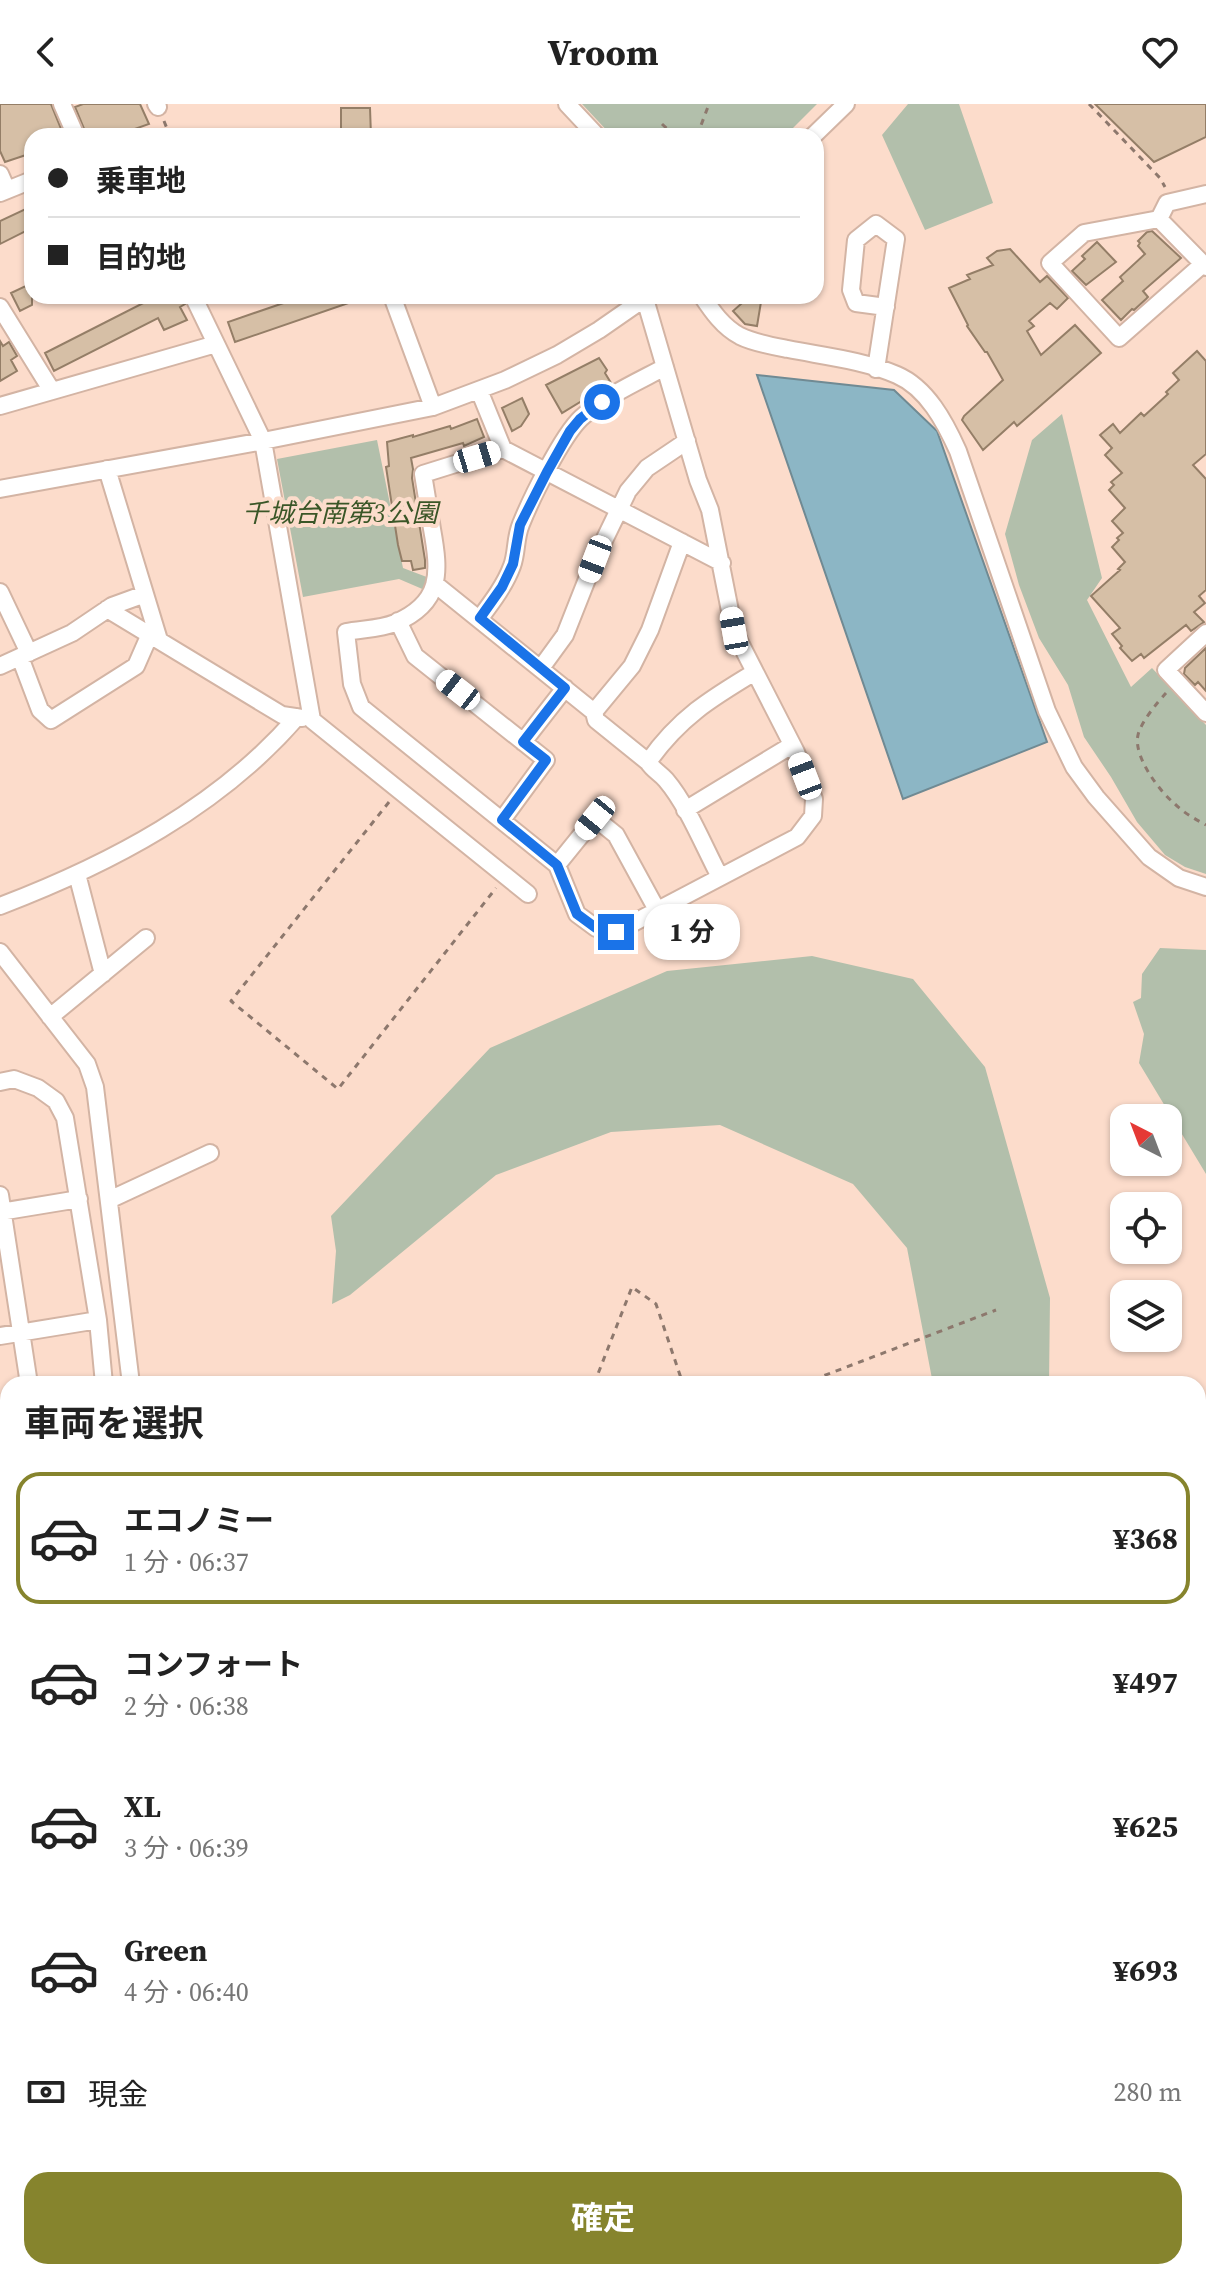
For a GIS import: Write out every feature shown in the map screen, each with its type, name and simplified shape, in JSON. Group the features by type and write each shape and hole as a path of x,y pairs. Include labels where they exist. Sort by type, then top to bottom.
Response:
{"street":[{"path":"62,104 72,128"},
{"path":"567,104 590,128"},
{"path":"821,128 846,104"},
{"path":"0,174 4,191 24,183"},
{"path":"1159,219 1167,203 1206,194"},
{"path":"1159,219 1204,265 1119,338 1050,263 1084,233 1159,219"},
{"path":"876,369 886,307 896,239 876,224 856,240 851,290 856,303 886,307"},
{"path":"197,304 263,441 304,718"},
{"path":"395,304 433,407"},
{"path":"0,489 433,407 557,355 637,304"},
{"path":"503,449 423,474 438,577 423,605 398,621 346,632 352,684 361,707 557,865 577,914 596,928 616,932 797,837 813,816 814,799 792,745 734,631 710,510 665,367 649,304"},
{"path":"707,304 714,316 738,335 762,344 857,363 898,375 922,394 945,422 963,465 1047,711 1074,767 1149,857 1179,878 1206,887"},
{"path":"0,307 52,391"},
{"path":"0,406 216,344"},
{"path":"480,618 502,587 513,564 520,525 570,431 602,402 665,367"},
{"path":"479,390 503,449 722,563"},
{"path":"541,668 565,635 595,559 628,491 647,468 687,441"},
{"path":"0,592 24,655 40,710 51,720 136,666 154,637 145,594 107,469"},
{"path":"594,712 632,666 650,630 682,542"},
{"path":"435,584 594,712 596,720 666,780 720,877"},
{"path":"0,666 72,633 107,609 145,594"},
{"path":"107,609 282,715 304,718 528,894"},
{"path":"398,621 415,656 546,760 502,820"},
{"path":"1206,633 1166,670 1206,713"},
{"path":"648,762 688,715 755,672"},
{"path":"523,742 565,688"},
{"path":"0,906 77,874 173,822 304,718"},
{"path":"685,810 792,745"},
{"path":"557,865 595,818 616,835 657,910"},
{"path":"77,874 103,974"},
{"path":"50,1017 146,938"},
{"path":"0,952 87,1064 95,1087 130,1376"},
{"path":"0,1082 14,1079 38,1088 56,1101 65,1118 98,1320 103,1376"},
{"path":"109,1200 210,1153"},
{"path":"28,1376 1,1206 79,1199"},
{"path":"0,1336 98,1320"}],"path":[{"path":"700,128 709,104"},
{"path":"1089,104 1160,178 1173,201"},
{"path":"662,124 666,128"},
{"path":"1176,681 1155,705 1138,732 1137,747 1161,791 1182,810 1206,825"},
{"path":"398,790 231,1001 338,1089 506,876"},
{"path":"597,1376 632,1287 656,1304 680,1376"},
{"path":"823,1376 996,1310"}],"green space":[{"path":"582,104 817,104 793,128 604,128"},
{"path":"908,104 959,104 993,203 925,230 882,135"},
{"path":"1062,414 1102,578 1087,600 1131,687 1152,668 1206,725 1206,874 1185,867 1165,855 1137,822 1084,737 1068,685 1039,638 1019,585 1005,534 1032,440"},
{"name":"千城台南第3公園","path":"377,440 403,568 432,579 427,591 399,579 303,597 277,459"},
{"path":"1160,948 1206,950 1206,1174 1182,1134 1182,1104 1164,1104 1139,1063 1144,1034 1133,1002 1141,998 1142,974"},
{"path":"812,956 913,979 985,1067 1050,1298 1049,1376 931,1376 907,1248 853,1184 720,1125 611,1132 496,1175 350,1295 332,1304 336,1251 331,1216 490,1048 667,971"}],"water":[{"path":"757,375 894,390 937,431 1047,742 903,799"}],"building":[{"path":"0,104 51,104 61,128 24,128 24,156 5,162 0,151"},
{"path":"83,104 140,104 149,124 138,128 84,128 75,107"},
{"path":"1095,104 1206,104 1206,137 1154,162"},
{"path":"341,108 370,108 371,128 341,128"},
{"path":"24,210 24,232 0,244 0,221"},
{"path":"1152,231 1181,258 1143,291 1148,297 1121,320 1102,300 1123,281 1120,277 1145,254 1138,241"},
{"path":"1097,242 1116,262 1086,285 1072,271"},
{"path":"1010,249 1040,282 1047,276 1068,298 1057,309 1050,303 1029,321 1034,326 1027,331 1041,355 1075,325 1101,353 1017,426 1014,422 983,450 962,420 1003,380 967,326 949,288 970,279 967,275 993,265 987,258 997,251"},
{"path":"24,287 24,304 32,305 20,311 11,293"},
{"path":"141,304 185,304 180,307 187,320 164,330 158,318 54,371 45,353"},
{"path":"281,304 346,304 235,342 228,322"},
{"path":"741,304 761,304 757,326 745,324 733,311"},
{"path":"0,341 3,346 9,342 17,356 11,360 17,371 0,381"},
{"path":"1197,351 1206,361 1206,454 1193,465 1206,479 1206,590 1199,596 1205,603 1194,612 1204,622 1191,631 1186,625 1144,658 1141,654 1132,661 1112,634 1120,628 1091,596 1125,562 1112,547 1123,533 1112,521 1125,508 1109,490 1114,485 1111,482 1122,473 1105,455 1112,448 1100,435 1113,424 1120,433 1141,413 1144,416 1179,380 1173,373"},
{"path":"599,358 611,383 562,413 546,385"},
{"path":"522,398 529,414 521,426 512,431 502,408"},
{"path":"477,419 484,437 464,446 463,443 411,458 425,560 425,568 413,570 411,561 402,561 398,545 386,467 389,466 387,442 450,426 451,429"},
{"path":"1206,648 1206,691 1184,674 1185,668"}],"route":[{"path":"602,402 570,431 520,525 513,564 502,587 480,618 565,688 523,742 546,760 502,820 557,865 577,914 596,928 616,932"}]}
